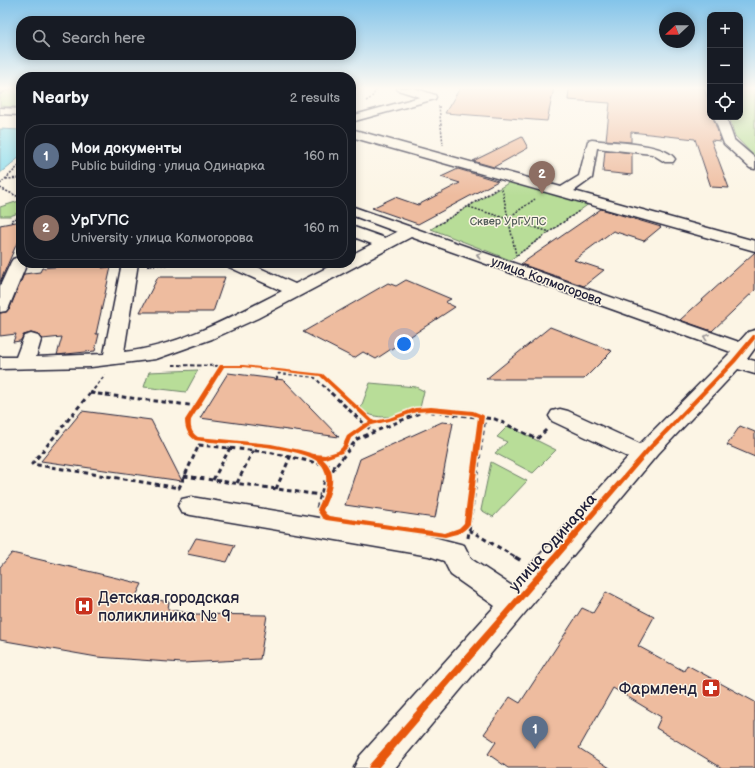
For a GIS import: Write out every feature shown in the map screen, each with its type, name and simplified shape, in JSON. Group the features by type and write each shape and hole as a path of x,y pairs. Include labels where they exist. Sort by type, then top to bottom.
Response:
{"street":[{"path":"722,124 728,141 755,165"},
{"path":"356,134 755,246"},
{"path":"557,191 585,178 592,144 655,151 669,159"},
{"name":"улица Колмогорова","path":"356,212 747,354"},
{"path":"356,233 386,244"},
{"path":"356,259 386,244 416,233"},
{"path":"0,307 16,268"},
{"path":"112,364 136,268"},
{"path":"239,268 296,291"},
{"path":"13,363 112,364 170,349 238,320 339,268"},
{"path":"13,363 27,340"},
{"name":"улица Одинарка","path":"372,768 643,455 747,354"},
{"path":"560,416 643,455"},
{"path":"191,506 429,546 454,553 461,567 515,604"}],"path":[{"path":"439,124 445,159"},
{"path":"0,184 16,169"},
{"path":"5,179 16,178"},
{"path":"416,233 468,207 501,187 516,255 594,201"},
{"path":"0,188 16,196"},
{"path":"508,219 557,191"},
{"path":"468,207 550,232"},
{"path":"12,223 11,220 16,218"},
{"path":"112,364 32,464 179,488 199,445 231,446 321,459"},
{"path":"169,365 229,366"},
{"path":"219,371 222,366"},
{"path":"274,370 321,375"},
{"path":"276,380 279,373 314,377 373,432"},
{"path":"90,393 195,409 201,400"},
{"path":"386,420 421,409 474,413 483,418"},
{"path":"318,512 320,494 325,480 357,439 424,411 495,419 537,439 560,416"},
{"path":"461,530 467,524 483,418"},
{"path":"468,542 483,418"},
{"path":"360,429 366,425 374,423"},
{"path":"197,439 278,449 321,459 335,467"},
{"path":"340,452 346,442"},
{"path":"213,480 231,446"},
{"path":"237,483 254,449"},
{"path":"276,489 291,455"},
{"path":"318,512 330,483 329,475 321,459"},
{"path":"184,476 320,494"},
{"path":"469,530 542,573"}],"green space":[{"path":"731,124 755,124 755,157 735,136"},
{"name":"Сквер УрГУПС","path":"515,179 593,201 510,260 431,229"},
{"path":"16,202 16,214 10,216 0,216 0,207"},
{"path":"198,370 186,392 144,387 149,372"},
{"path":"370,383 416,387 424,391 420,408 397,415 383,417 368,414 360,410"},
{"path":"508,426 556,450 533,473 495,453 507,442 497,437"},
{"path":"491,462 527,481 493,517 481,510"}],"water":[{"path":"0,129 16,130 16,160 0,173"}],"building":[{"path":"608,124 715,124 721,141 711,140 729,188 711,187 695,139 631,132 631,142 606,140"},
{"path":"522,137 528,148 494,167 473,161"},
{"path":"605,150 632,153 632,175 603,172"},
{"path":"458,169 498,181 418,224 372,208 395,197 418,205 460,183 441,177"},
{"path":"601,209 661,227 644,241 613,231 574,260 604,270 584,286 521,264"},
{"path":"16,222 16,245 0,282 0,225"},
{"path":"755,252 755,290 712,331 680,320"},
{"path":"42,268 111,268 96,334 99,334 95,351 57,355 62,337 42,339 38,335 31,333 24,335 20,341 13,342 16,334 0,336 0,313 6,312 10,308 24,274 40,272"},
{"path":"158,277 225,277 213,312 140,312"},
{"path":"406,280 451,299 445,302 455,307 376,359 363,352 354,358 303,332 388,283 396,286"},
{"path":"550,327 612,351 584,379 486,379"},
{"path":"228,373 284,380 339,437 200,418"},
{"path":"82,411 151,420 182,481 41,461"},
{"path":"442,422 453,423 435,518 345,505 360,459"},
{"path":"740,426 755,432 755,457 727,445"},
{"path":"196,538 235,545 227,562 187,554"},
{"name":"Детская городская поликлиника № 9","path":"12,553 142,584 136,596 169,602 168,609 192,614 267,615 260,659 183,663 97,657 0,640 0,567"},
{"path":"606,592 654,617 638,646 684,671 687,665 755,702 755,768 722,768 656,728 661,717 613,688 579,748 610,768 508,768 488,754 496,742 484,734 510,697 520,703 582,608 593,613"}],"cycle path":[{"path":"372,768 649,449 734,361 755,336"},
{"path":"314,456 325,457 340,452 344,448 349,437 366,425 391,419 415,410 431,409 473,413 481,416 467,524 461,530 445,535 328,518 324,516 320,510 328,491 330,481 326,466 318,458 300,452 271,446 197,439 191,433 188,420 222,366 243,366 321,375 373,423"}],"place":[{"name":"УрГУПС","path":"542,194"},
{"name":"Детская городская поликлиника № 9","path":"84,606"},
{"name":"Фармленд","path":"711,688"},
{"name":"Мои документы","path":"535,749"}]}
